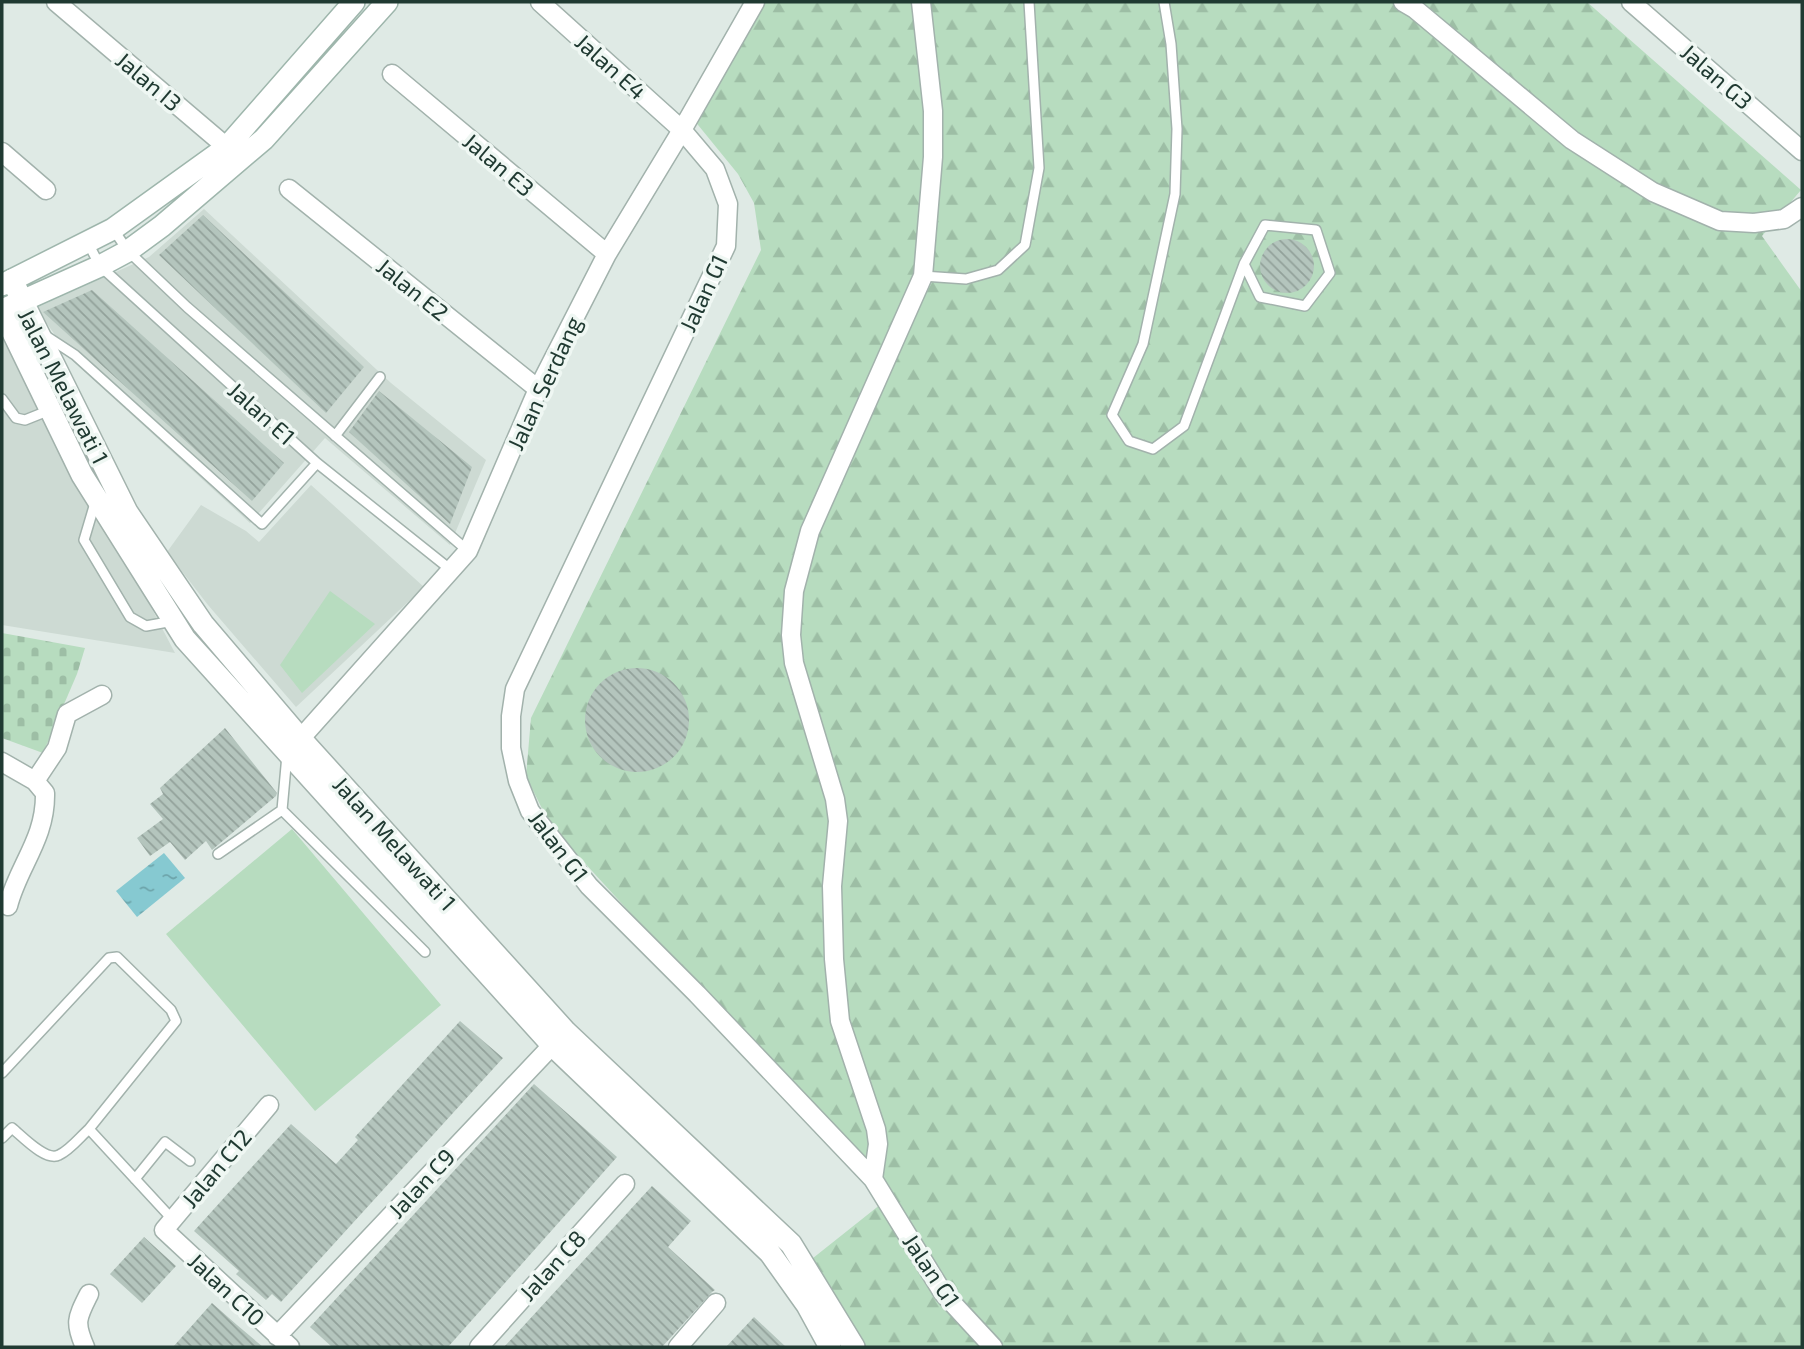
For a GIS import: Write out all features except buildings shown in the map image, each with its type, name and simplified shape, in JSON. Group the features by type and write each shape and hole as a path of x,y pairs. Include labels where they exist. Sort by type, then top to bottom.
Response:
{"street":[{"name":"Jalan I3","path":"56,2 234,153"},
{"path":"8,307 100,266 128,251 162,226 234,153 354,2"},
{"path":"7,283 113,229 234,153 264,139 387,2"},
{"name":"Jalan E4","path":"540,2 682,130"},
{"name":"Jalan Serdang","path":"294,746 468,551 538,389 607,254 755,2"},
{"path":"873,1179 878,1144 876,1129 840,1021 836,984 832,886 838,821 835,799 793,663 791,635 794,592 810,531 923,276 933,157 933,111 921,2"},
{"path":"1403,2 1415,9 1572,140 1653,192 1720,221 1754,223 1784,219 1802,207"},
{"name":"Jalan G3","path":"1631,2 1802,151"},
{"name":"Jalan E3","path":"392,74 607,254"},
{"name":"Jalan G1","path":"682,130 715,169 728,204 726,246 515,690 510,748 518,781 530,811 589,886 873,1179 943,1293 993,1347"},
{"path":"2,152 46,190"},
{"name":"Jalan E2","path":"289,189 538,389"},
{"name":"Jalan Melawati 1","path":"7,283 8,307 50,410 82,475 185,639 294,746 559,1039 771,1253 807,1305 830,1347"},
{"name":"Jalan Melawati 1","path":"8,307 36,329 127,512 203,624 294,746"},
{"path":"8,906 32,852 46,809 40,787 57,748 67,714 102,695"},
{"path":"2,762 40,787"},
{"name":"Jalan Melawati 1","path":"559,1039 791,1244 854,1347"},
{"name":"Jalan C9","path":"283,1341 559,1039"},
{"name":"Jalan C12","path":"168,1225 269,1105"},
{"name":"Jalan C8","path":"479,1347 625,1184"},
{"name":"Jalan C10","path":"168,1225 283,1341"},
{"path":"85,1347 76,1324 89,1294"},
{"path":"678,1347 716,1303"}],"lane":[{"path":"923,276 966,279 998,270 1025,245 1039,168 1029,2"},
{"path":"1164,2 1171,44 1177,128 1175,194 1143,344 1112,415 1129,441 1153,449 1184,426 1244,264 1265,225 1316,230 1331,273 1305,306 1260,297 1244,264"},
{"name":"Jalan E1","path":"113,229 128,251 187,307 468,551"},
{"name":"Jalan E1","path":"88,243 100,266 317,463 451,570"},
{"path":"36,329 75,355 262,524 317,463"},
{"path":"335,436 380,377"},
{"path":"2,399 16,418 24,419 50,410"},
{"path":"96,498 84,541 130,617 146,626 173,621"},
{"path":"218,854 282,810 294,746"},
{"path":"282,810 425,952"},
{"path":"2,1073 109,958 117,957 171,1010 176,1021 89,1129 59,1155 52,1157 43,1153 12,1128 2,1138"},
{"path":"89,1129 135,1179 168,1225"},
{"path":"135,1179 165,1142 190,1161"}],"shaded area":[{"path":"204,209 391,383 486,460 450,545 325,438 250,523 74,362 36,308 149,257"},
{"path":"2,322 175,653 2,625"},
{"path":"311,485 424,587 296,707 208,605 167,552 201,505 246,531 259,542"}],"green space":[{"path":"754,2 1587,2 1801,190 1762,236 1802,292 1802,1347 863,1347 803,1266 881,1204 847,1150 550,825 526,776 531,718 761,250 754,203 738,174 694,120"},
{"path":"330,591 375,624 302,693 280,665"},
{"path":"2,633 85,648 77,674 43,753 2,738"},
{"path":"292,829 441,1005 315,1111 166,934"}],"water":[{"path":"164,853 185,878 137,917 116,891"}]}
